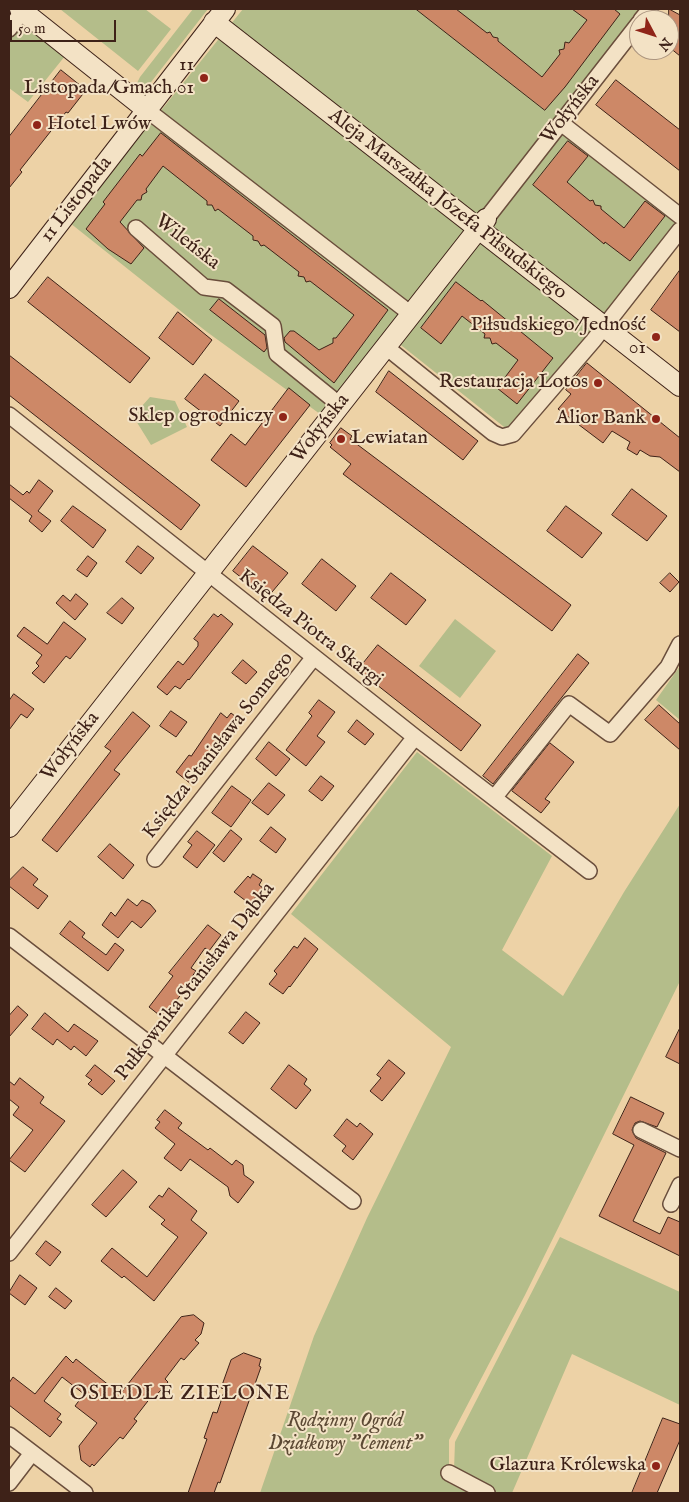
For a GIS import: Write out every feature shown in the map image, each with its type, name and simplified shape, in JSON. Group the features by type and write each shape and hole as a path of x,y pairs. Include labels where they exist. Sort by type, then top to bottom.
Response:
{"street":[{"path":"9,29 21,10 411,314"},
{"name":"11 Listopada","path":"9,288 220,15"},
{"name":"Aleja Marszałka Józefa Piłsudskiego","path":"220,15 608,322 680,386"},
{"name":"Wołyńska","path":"9,827 629,35"},
{"path":"560,123 680,216"},
{"name":"Wileńska","path":"136,228 204,287 226,290 272,326 277,354 340,405"},
{"path":"386,347 493,433 502,437 513,434 608,322 680,230"},
{"name":"Aleja Marszałka Józefa Piłsudskiego","path":"608,322 680,370"},
{"name":"Księdza Piotra Skargi","path":"9,416 589,872"},
{"path":"494,798 569,704 610,734 668,667 680,644"},
{"name":"Księdza Stanisława Sonnego","path":"156,859 314,657"},
{"name":"Pułkownika Stanisława Dąbka","path":"9,1253 415,737"},
{"path":"9,936 353,1201"},
{"path":"641,1130 680,1149"},
{"path":"671,1204 680,1188"},
{"path":"9,1435 85,1493"},
{"path":"9,1483 32,1453"},
{"path":"449,1473 487,1493"}],"green space":[{"path":"60,9 145,9 171,29 138,71"},
{"path":"193,9 208,9 148,86 143,89 134,89 140,77"},
{"path":"243,9 650,9 629,10 629,36 561,123 680,216 680,230 513,434 392,338 329,414 320,414 207,332 70,223"},
{"path":"29,26 65,56 28,102 9,88 9,39 18,27"},
{"path":"150,397 175,401 187,427 151,445 133,416"},
{"path":"455,619 496,651 460,698 419,666"},
{"path":"680,666 680,720 656,700"},
{"name":"Rodzinny Ogród Działkowy \"Cement\"","path":"417,752 552,856 502,950 563,996 624,892 680,804 680,981 525,1295 449,1440 449,1483 468,1493 260,1493 314,1336 367,1218 451,1047 291,914"},
{"path":"560,1237 680,1292 680,1405 572,1354 512,1493 497,1493 454,1470 455,1442"}],"building":[{"path":"416,9 456,9 487,33 490,32 493,37 498,38 498,41 542,77 560,54 559,50 564,49 565,42 569,43 587,20 572,9 614,9 620,14 565,87 545,110"},
{"path":"679,14 680,15 679,55"},
{"name":"Hotel Lwów","path":"61,70 86,90 20,170 22,172 9,188 9,137"},
{"path":"616,80 680,130 680,171 596,105"},
{"path":"161,133 388,310 334,383 285,342 284,338 290,331 294,331 319,350 333,343 333,338 336,338 354,315 310,281 306,282 304,277 298,276 299,272 264,245 261,246 258,241 253,240 253,236 218,209 215,211 212,205 207,205 207,201 163,166 146,189 147,192 142,195 141,200 137,200 120,222 144,248 131,264 108,249 86,229 105,204 103,202 140,154 142,156"},
{"path":"568,141 588,156 567,182 590,201 593,200 595,205 601,206 601,209 624,228 645,201 665,216 630,261 605,242 604,244 533,185"},
{"path":"680,270 680,332 651,310"},
{"path":"48,277 150,358 130,383 28,302"},
{"path":"456,282 482,300 553,358 517,404 497,388 518,360 496,343 492,344 490,338 484,338 485,334 462,316 441,344 421,328"},
{"path":"219,299 265,335 267,348 264,352 210,310"},
{"path":"178,312 212,340 193,365 159,338"},
{"path":"9,355 200,505 181,530 9,395"},
{"path":"587,363 680,438 680,472 660,457 650,456 640,450 637,455 627,449 630,442 612,431 603,443 558,409 571,394 566,390"},
{"path":"389,371 478,441 463,460 376,392"},
{"path":"205,374 239,401 220,426 185,399"},
{"path":"289,388 310,405 246,487 211,460 231,434 245,445"},
{"path":"341,428 352,436 350,439 571,605 552,631 343,474 351,464 330,447 332,445 330,443"},
{"path":"39,480 53,491 38,511 51,521 42,532 29,521 32,516 9,498 9,484 23,495 27,491 29,493"},
{"path":"632,489 667,516 647,541 612,515"},
{"path":"73,506 106,530 93,548 61,521"},
{"path":"566,506 602,533 582,558 547,531"},
{"path":"138,546 154,558 141,574 126,562"},
{"path":"253,546 288,573 267,598 233,571"},
{"path":"88,556 97,563 87,577 77,570"},
{"path":"322,559 356,586 336,611 302,584"},
{"path":"391,573 426,600 406,625 371,598"},
{"path":"670,573 679,582 670,592 660,583"},
{"path":"76,594 88,604 75,620 56,603 63,595 70,601"},
{"path":"122,598 134,608 122,624 107,613"},
{"path":"214,614 218,617 221,614 233,624 189,680 180,689 175,686 167,695 157,687 178,661 183,665 198,646 198,642 194,639"},
{"path":"64,622 86,639 70,659 66,656 44,683 32,673 39,666 36,663 42,655 17,636 24,627 47,644"},
{"path":"378,645 481,725 461,751 358,670"},
{"path":"578,654 589,663 493,784 483,776"},
{"path":"243,660 257,672 246,684 232,673"},
{"path":"14,694 34,709 27,718 21,714 9,730 9,701"},
{"path":"319,700 335,712 317,736 325,742 306,766 286,750 312,716 309,713"},
{"path":"659,705 680,724 680,750 645,720"},
{"path":"171,711 187,722 176,737 160,726"},
{"path":"133,712 150,726 114,770 120,774 57,852 42,840 111,751 105,747"},
{"path":"221,713 227,718 231,713 240,720 225,739 222,737 211,751 202,764 205,767 191,784 176,772 189,755 191,756"},
{"path":"357,720 374,734 365,745 348,732"},
{"path":"269,742 290,759 276,776 256,759"},
{"path":"550,743 574,762 545,799 550,802 541,813 512,791"},
{"path":"321,776 334,786 322,801 309,791"},
{"path":"269,783 285,795 268,815 252,803"},
{"path":"232,786 251,800 231,827 212,813"},
{"path":"271,827 286,839 276,853 260,841"},
{"path":"231,830 242,839 224,862 213,853"},
{"path":"197,831 215,845 197,868 183,857 192,845 188,842"},
{"path":"110,844 134,865 123,879 98,857"},
{"path":"23,867 38,879 33,885 48,896 38,909 9,886 9,881"},
{"path":"253,874 262,880 259,885 263,888 250,904 234,892 248,876 250,878"},
{"path":"128,899 137,906 142,900 150,904 156,911 141,928 132,921 118,938 102,925 111,912 115,916"},
{"path":"70,921 85,933 82,937 106,955 115,943 124,950 108,971 60,934"},
{"path":"208,925 221,935 209,951 205,948 191,968 196,971 191,978 193,979 163,1018 149,1007 173,976 169,973"},
{"path":"305,938 318,949 283,994 269,984 277,974 274,971 294,946 297,948"},
{"path":"18,1006 28,1015 9,1037 9,1016"},
{"path":"246,1012 260,1023 243,1044 229,1033"},
{"path":"45,1013 68,1032 74,1024 98,1041 86,1056 74,1046 71,1050 57,1039 53,1045 32,1029"},
{"path":"680,1028 680,1064 666,1057"},
{"path":"389,1060 405,1073 382,1101 370,1091 381,1078 377,1075"},
{"path":"95,1065 115,1081 102,1095 88,1084 92,1080 86,1076"},
{"path":"289,1065 307,1079 304,1084 311,1090 296,1109 271,1089"},
{"path":"20,1078 44,1097 40,1103 65,1121 25,1172 9,1160 33,1130 13,1115 19,1107 9,1099 9,1081 14,1085"},
{"path":"631,1097 664,1113 657,1127 640,1121 635,1123 632,1130 636,1138 666,1153 633,1221 660,1234 668,1217 680,1222 680,1256 599,1216 634,1145 613,1134"},
{"path":"165,1110 182,1123 178,1128 208,1150 210,1148 232,1165 236,1160 243,1165 244,1175 254,1182 238,1203 230,1196 228,1187 190,1159 181,1171 164,1158 175,1144 155,1128 160,1122 157,1120"},
{"path":"347,1119 357,1127 360,1123 373,1134 353,1160 342,1151 346,1146 334,1136"},
{"path":"123,1170 137,1182 106,1217 92,1205"},
{"path":"169,1188 197,1211 191,1220 207,1233 154,1301 124,1276 122,1278 101,1261 112,1248 147,1277 178,1237 161,1224 165,1220 149,1207 159,1195 162,1197"},
{"path":"46,1241 61,1252 50,1266 36,1254"},
{"path":"20,1275 37,1288 25,1305 9,1293"},
{"path":"56,1288 72,1301 65,1309 49,1297"},
{"path":"194,1315 204,1323 201,1334 195,1340 199,1343 184,1360 181,1358 165,1379 168,1382 153,1399 151,1397 134,1419 137,1421 123,1439 120,1437 94,1466 92,1464 90,1467 81,1460 79,1446 97,1423 75,1406 84,1394 62,1377 44,1401 61,1414 57,1419 62,1422 50,1437 9,1405 9,1383 13,1377 35,1394 66,1356 73,1363 76,1359 120,1394 181,1317"},
{"path":"244,1353 261,1359 259,1366 261,1367 220,1483 218,1482 214,1493 188,1493 207,1439 204,1438 213,1412 217,1413 225,1389 221,1388 231,1360"},
{"name":"Glazura Królewska","path":"663,1418 680,1424 680,1440 657,1493 632,1493"}],"place":[{"name":"11 Listopada/Gmach 01","path":"204,78"},
{"name":"Hotel Lwów","path":"37,125"},
{"name":"Piłsudskiego/Jedność 01","path":"656,337"},
{"name":"Restauracja Lotos","path":"598,383"},
{"name":"Sklep ogrodniczy","path":"283,417"},
{"name":"Alior Bank","path":"656,419"},
{"name":"Lewiatan","path":"341,439"},
{"name":"Glazura Królewska","path":"656,1466"}],"district":[{"name":"OSIEDLE ZIELONE","path":"180,1395"}]}
